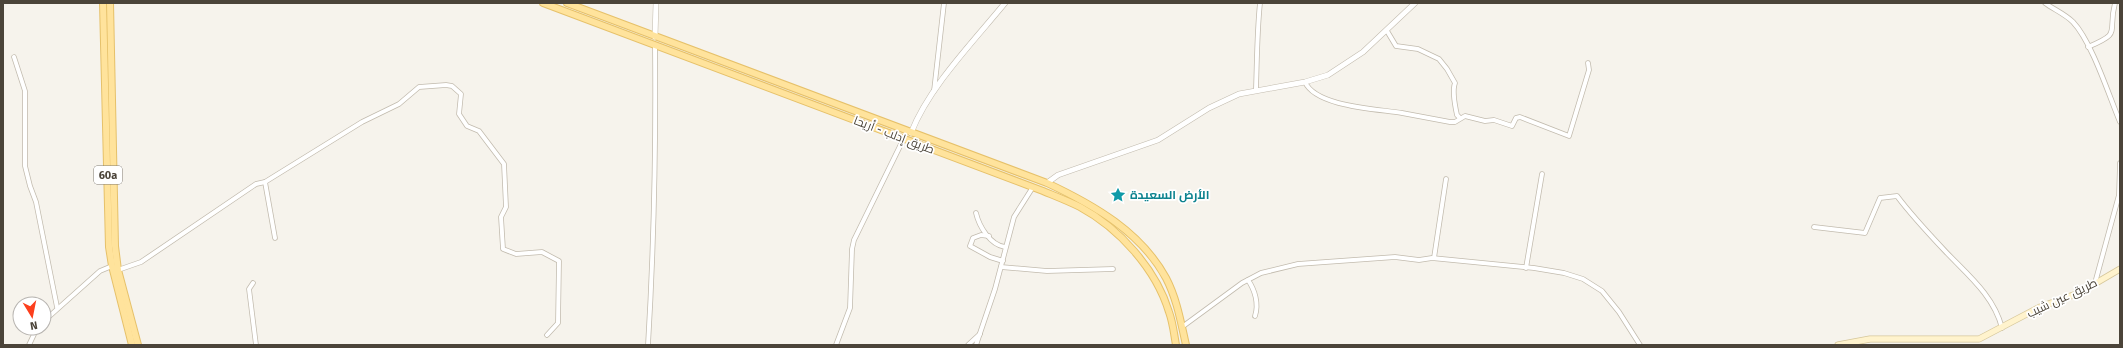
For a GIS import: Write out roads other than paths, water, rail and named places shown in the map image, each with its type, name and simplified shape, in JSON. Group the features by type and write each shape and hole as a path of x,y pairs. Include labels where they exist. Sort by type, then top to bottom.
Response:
{"main road":[{"name":"60a","path":"103,3 109,247 112,266 132,345"},
{"name":"60a","path":"110,3 115,246 118,270 138,345"},
{"name":"طريق إدلب - أريحا","path":"543,3 1033,187 1080,208 1120,236 1158,285 1169,312 1176,345"},
{"name":"طريق إدلب - أريحا","path":"567,3 911,134 1047,183 1087,201 1113,219 1153,258 1166,279 1177,304 1186,345"},
{"path":"673,52 676,44"},
{"path":"972,164 974,157"},
{"name":"طريق عين شيب","path":"1838,345 1877,339 1979,339 2002,328 2040,306 2078,293 2120,269"}],"street":[{"path":"656,3 656,37"},
{"path":"933,94 944,3"},
{"path":"911,134 917,118 933,94 1005,3"},
{"path":"1047,183 1063,173 1158,140 1215,105 1239,94 1256,89 1305,82 1328,75 1363,52 1415,3"},
{"path":"2045,3 2073,22 2088,47 2110,95 2120,122"},
{"path":"2088,47 2108,40 2113,34 2115,27 2113,11 2115,3"},
{"path":"1256,89 1259,51 1257,26 1259,4"},
{"path":"1387,31 1396,46 1418,49 1442,62 1455,83 1453,92 1457,115 1460,118"},
{"path":"648,345 652,299 656,128 655,45"},
{"path":"14,57 25,91 26,166 30,186 36,202 57,307"},
{"path":"1305,82 1313,92 1348,106 1401,112 1450,122 1457,121 1460,118 1470,117 1485,121 1494,120 1512,126 1516,118 1520,117 1569,136 1585,83 1588,63"},
{"path":"118,270 140,262 256,184 265,182 362,122 399,104 419,87 434,85 452,86 461,94 459,114 467,126 479,131 492,145 504,164 506,207 501,216 503,249 516,254 542,252 559,262 558,323 547,335"},
{"path":"836,345 851,303 852,249 854,240 904,138"},
{"path":"2095,284 2119,195 2120,163"},
{"path":"1526,268 1542,174"},
{"path":"1434,258 1446,179"},
{"path":"265,182 275,238"},
{"path":"976,345 1003,261 1005,248 1014,217 1033,187"},
{"path":"1814,227 1865,234 1880,198 1897,196 1914,217 1982,290 1999,314 2002,328"},
{"path":"976,213 982,230 1001,247 1005,248"},
{"path":"989,236 977,236 972,238 970,246 1003,261"},
{"path":"1182,327 1248,280 1261,273 1298,264 1395,257 1419,260 1434,258 1564,273 1583,279 1602,291 1620,312 1640,345"},
{"path":"52,312 100,271 112,266"},
{"path":"1001,267 1051,271 1113,269"},
{"path":"1248,280 1257,305 1255,316"},
{"path":"253,283 249,289 256,345"},
{"path":"968,345 980,334"}],"place":[{"name":"الأرض السعيدة","path":"1118,195"}]}
